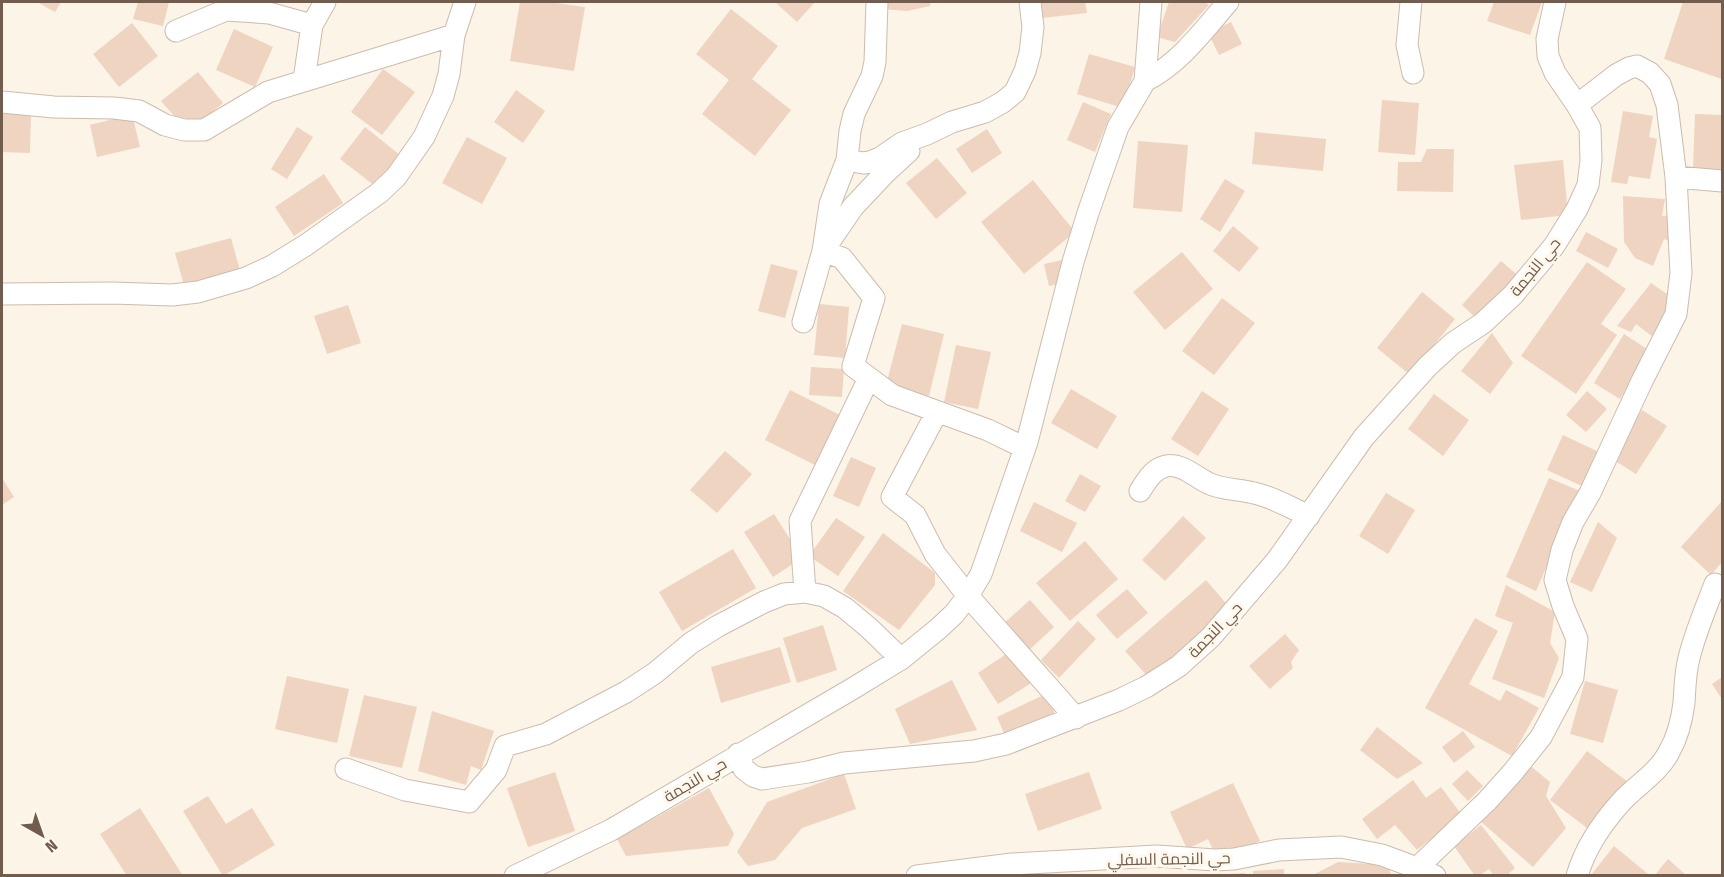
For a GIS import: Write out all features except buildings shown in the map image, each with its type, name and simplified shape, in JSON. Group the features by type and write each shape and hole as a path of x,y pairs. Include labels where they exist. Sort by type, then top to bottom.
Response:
{"street":[{"path":"304,80 312,25 325,2"},
{"path":"2,294 172,295 198,292 246,278 272,266 306,245 379,193 396,177 424,137 449,74 454,35 465,2"},
{"path":"803,322 822,251 830,204 847,160 854,114 872,76 875,62 877,2"},
{"path":"847,160 870,162 880,158 902,143 952,122 985,112 1015,92 1030,53 1034,27 1030,2"},
{"path":"738,754 901,659 954,614 981,574 1024,448 1088,213 1118,127 1145,81 1151,2"},
{"path":"1145,81 1162,72 1184,53 1228,2"},
{"path":"1411,2 1407,45 1413,73"},
{"name":"حي النجمة","path":"515,876 611,830 738,754 744,770 762,779 844,763 974,750 1006,744 1119,700 1146,687 1179,666 1212,637 1277,560 1364,437 1402,393 1453,343 1483,323 1513,295 1554,246 1577,210 1588,185 1591,160 1590,128 1555,73 1548,56 1547,39 1555,2"},
{"path":"176,31 226,10 269,13 312,25"},
{"path":"2,102 139,111 165,125 184,130 204,130 268,92 454,35"},
{"path":"1426,872 1541,737 1573,677 1577,639 1555,580 1562,550 1573,522 1590,493 1676,314 1681,273 1676,177 1667,105 1660,84 1650,73 1637,66 1629,68 1616,75 1577,105"},
{"path":"822,251 853,207 927,134"},
{"path":"1676,177 1722,181"},
{"path":"822,251 842,258 874,298 853,366 892,395 988,430 1024,448"},
{"path":"805,592 800,521 870,378"},
{"path":"937,412 892,497 915,515 935,554 968,596 1076,718"},
{"path":"1140,491 1152,473 1170,465 1184,469 1208,483 1222,488 1256,493 1309,516"},
{"path":"1577,876 1580,865 1601,826 1622,801 1659,766 1669,752 1683,706 1684,680 1689,658 1715,584"},
{"path":"346,769 405,790 469,802 496,770 505,746 546,734 626,692 655,673 691,643 718,626 784,594 805,592 824,596 845,608 901,659"},
{"name":"حي النجمة السفلي","path":"917,876 1012,864 1157,856 1215,860 1279,850 1341,847 1382,855 1426,872"}]}
